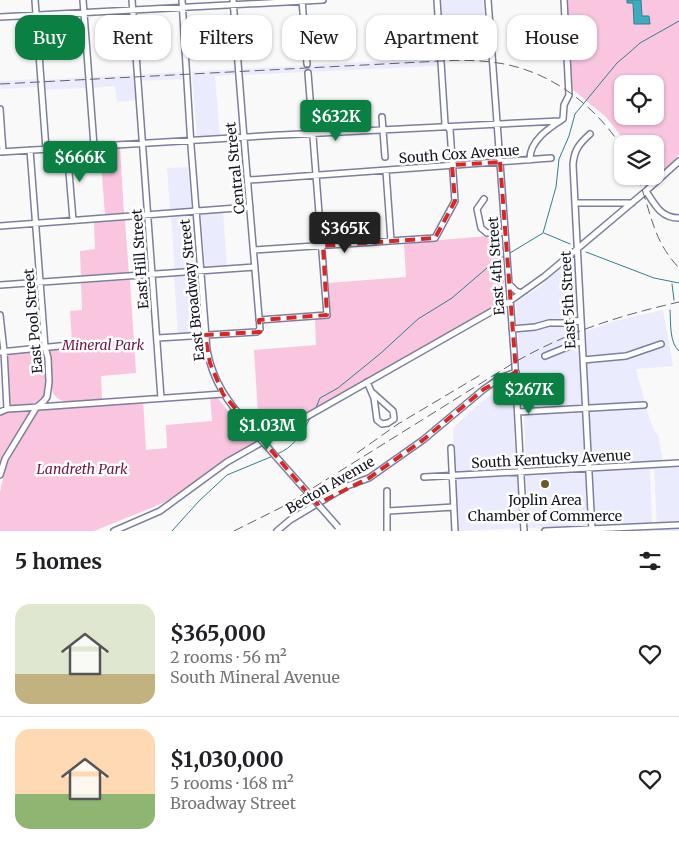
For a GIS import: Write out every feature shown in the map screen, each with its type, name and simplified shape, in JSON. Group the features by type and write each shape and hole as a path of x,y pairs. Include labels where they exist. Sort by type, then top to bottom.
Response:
{"street":[{"path":"34,0 36,15 183,7 234,2 323,0"},
{"path":"83,0 94,146"},
{"name":"East Hill Street","path":"132,0 162,398"},
{"name":"East Broadway Street","path":"182,0 200,272 205,335 210,363 223,394 248,426 339,529"},
{"path":"302,0 307,64"},
{"path":"254,250 435,238 455,201 450,130 446,124 437,0"},
{"name":"East 4th Street","path":"488,0 516,372 524,531"},
{"path":"530,160 530,153 534,144 563,118 564,104 569,93 564,0"},
{"name":"Central Street","path":"205,335 257,332 260,329 238,72 234,2"},
{"path":"0,17 15,16"},
{"path":"39,60 46,149"},
{"path":"259,320 327,315 308,73"},
{"path":"0,109 2,152 314,133 560,121"},
{"path":"382,117 385,157"},
{"name":"East 5th Street","path":"590,134 577,146 573,165 592,530"},
{"path":"67,148 72,220"},
{"name":"East Pool Street","path":"0,475 5,459 36,408 44,401 49,390 48,358 45,347 30,150"},
{"name":"South Cox Avenue","path":"248,180 551,158"},
{"path":"114,531 160,511 214,471 250,449 510,301 545,276 632,204 679,161"},
{"path":"386,171 391,241"},
{"path":"646,191 662,214 668,217 679,218"},
{"path":"484,199 477,209 477,218 481,228 487,233 505,232"},
{"path":"575,203 632,204"},
{"path":"0,226 250,207"},
{"path":"0,285 255,267"},
{"path":"509,284 516,292 521,292"},
{"path":"0,315 7,410"},
{"path":"512,329 581,320"},
{"path":"158,338 205,335"},
{"path":"545,356 582,341"},
{"path":"583,360 626,356 661,344"},
{"path":"2,352 69,345"},
{"name":"Becton Avenue","path":"277,531 290,520 347,486 369,478 423,440 484,389 500,378 516,372"},
{"path":"367,382 373,393 393,411 394,416 391,421 382,424 377,420 373,393"},
{"path":"0,412 223,394"},
{"path":"518,412 644,405"},
{"path":"451,448 455,531"},
{"name":"South Kentucky Avenue","path":"424,477 679,463"},
{"path":"387,491 387,531"},
{"path":"388,511 454,507"},
{"path":"545,531 679,525"}],"highlighted area":[{"path":"500,162 516,372 484,389 423,440 369,478 317,504 223,394 210,363 205,335 260,332 259,320 327,315 323,246 435,238 455,201 452,165"}],"shaded area":[{"path":"439,0 483,0 484,15 440,15"},
{"path":"401,60 437,60 438,66 242,75 241,69"},
{"path":"234,69 235,75 215,76 220,137 197,138 192,72"},
{"path":"183,72 183,79 140,81 140,74"},
{"path":"135,75 137,100 117,102 115,86 92,88 91,77"},
{"path":"86,77 87,88 44,90 44,80"},
{"path":"38,79 39,87 1,89 0,81"},
{"path":"188,167 191,207 170,209 167,168"},
{"path":"223,211 227,268 205,268 201,215"},
{"path":"190,215 192,217 196,268 175,272 171,216"},
{"path":"570,261 575,267 582,404 578,406 525,408 522,405 516,305 517,302 541,286 565,262"},
{"path":"194,275 196,277 200,330 178,334 174,276"},
{"path":"663,310 673,366 636,369 645,402 588,405 583,332 615,321"},
{"path":"512,382 516,468 455,472 453,428 482,401"},
{"path":"646,407 654,431 658,434 663,462 591,464 588,411"},
{"path":"582,411 585,465 526,468 524,414"},
{"path":"679,466 679,531 657,531 654,468"},
{"path":"650,468 652,523 595,525 591,473 593,471"},
{"path":"585,472 588,526 528,528 526,474"},
{"path":"517,475 520,528 459,531 456,479"}],"green space":[{"path":"566,0 679,0 679,154 664,171 664,135 620,135 606,117 571,88 569,60 597,60 597,15 567,15"},
{"path":"120,148 124,213 105,215 100,149"},
{"path":"125,220 129,275 81,278 80,251 95,249 94,222"},
{"name":"Landreth Park","path":"500,235 505,294 501,302 238,453 163,503 94,531 0,531 0,492 6,465 38,410 143,400 146,450 167,448 166,425 212,421 210,396 217,397 248,436 259,429 254,350 316,345 315,319 326,318 330,312 328,283 406,277 404,243"},
{"name":"Mineral Park","path":"130,280 136,373 101,376 102,399 81,402 60,400 52,390 47,344 72,342 70,311 82,310 81,283"},
{"name":"Mineral Park","path":"41,350 44,353 47,372 46,393 40,402 12,405 10,402 7,354"},
{"name":"Landreth Park","path":"28,408 29,413 0,463 0,412"}],"water":[{"path":"627,0 641,0 642,16 649,16 650,24 634,24 633,3 627,3"}],"waterway":[{"path":"510,253 543,233 556,187 559,159 569,136 575,114 617,63 640,43 679,21"},
{"path":"544,233 570,244"},
{"path":"586,252 654,278 679,283"},
{"path":"315,410 320,398 338,388 381,353 418,319 452,298 495,261 504,256"},
{"path":"672,284 674,300"},
{"path":"670,310 672,338 679,351"},
{"path":"277,454 288,448 297,439 310,418"},
{"path":"172,531 199,501 227,475 273,456"}],"railway":[{"path":"0,84 466,60 485,61 530,71 549,80 582,102 614,136"},
{"path":"640,185 657,235 679,268"},
{"path":"234,531 284,506 535,351 595,326 635,313 679,302"},
{"path":"357,453 398,424 482,374"}],"place":[{"name":"Joplin Area Chamber of Commerce","path":"545,484"}]}
